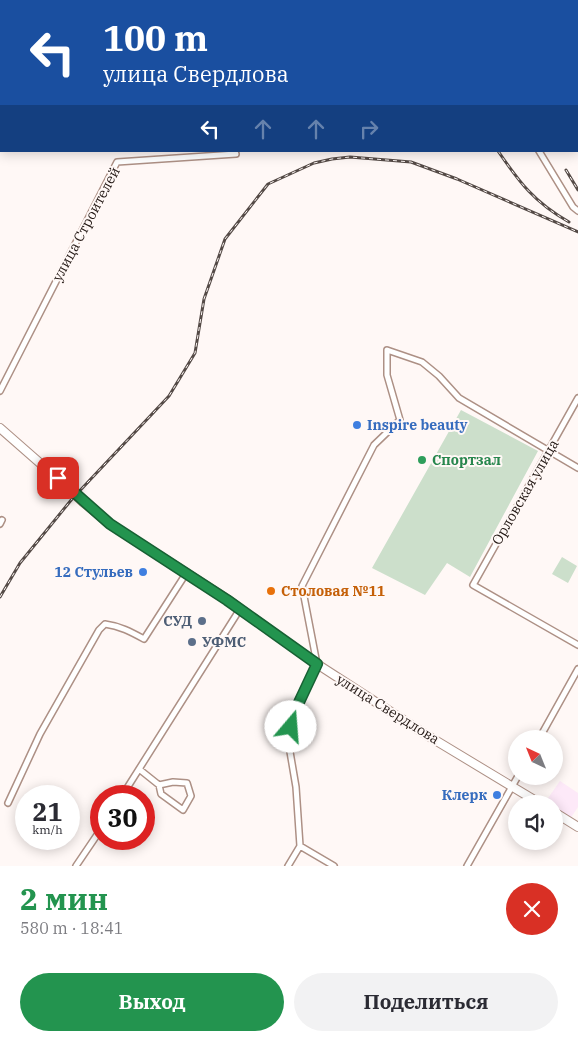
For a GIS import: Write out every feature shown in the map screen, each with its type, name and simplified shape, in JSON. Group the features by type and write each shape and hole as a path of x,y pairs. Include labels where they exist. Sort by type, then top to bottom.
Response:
{"main road":[{"name":"улица Свердлова","path":"0,428 110,524 187,572 317,664 425,734 527,795"},
{"path":"563,818 578,827"}],"street":[{"path":"540,152 573,207 578,211"},
{"name":"улица Строителей","path":"0,391 117,162 236,154"},
{"path":"288,866 300,846 296,787 288,740 294,713 317,664 302,586 374,445 400,420 387,375 387,350 422,362 439,376 459,398 578,468"},
{"name":"Орловская улица","path":"578,398 472,585 578,645"},
{"path":"8,803 40,734 99,630 105,624 112,625 144,639 187,572"},
{"path":"129,785 240,609"},
{"path":"544,730 578,670"},
{"path":"139,769 159,785 161,794 183,810 191,796 187,783 173,782 159,785"},
{"path":"467,866 513,786"},
{"path":"76,866 90,845"},
{"path":"300,846 334,866"}],"shaded area":[{"path":"563,783 578,793 578,807 570,819 563,815 563,795 550,795 557,785 563,785"}],"green space":[{"path":"461,410 538,451 470,577 447,563 425,595 372,568"},
{"path":"562,557 577,566 568,583 552,574"}],"railway":[{"path":"499,152 513,173 537,199 569,222"},
{"path":"0,597 20,563 72,499 169,396 195,353 204,299 225,239 268,184 314,163 332,159 350,157 411,162 457,179 578,232"},
{"path":"566,170 578,190"}],"place":[{"name":"Inspire beauty","path":"357,425"},
{"name":"Спортзал","path":"422,460"},
{"name":"12 Стульев","path":"143,572"},
{"name":"Столовая №11","path":"271,591"},
{"name":"СУД","path":"202,621"},
{"name":"УФМС","path":"192,642"},
{"name":"Клерк","path":"497,795"}],"route":[{"path":"58,478 110,524 187,572 317,664 294,713 291,727"}]}
